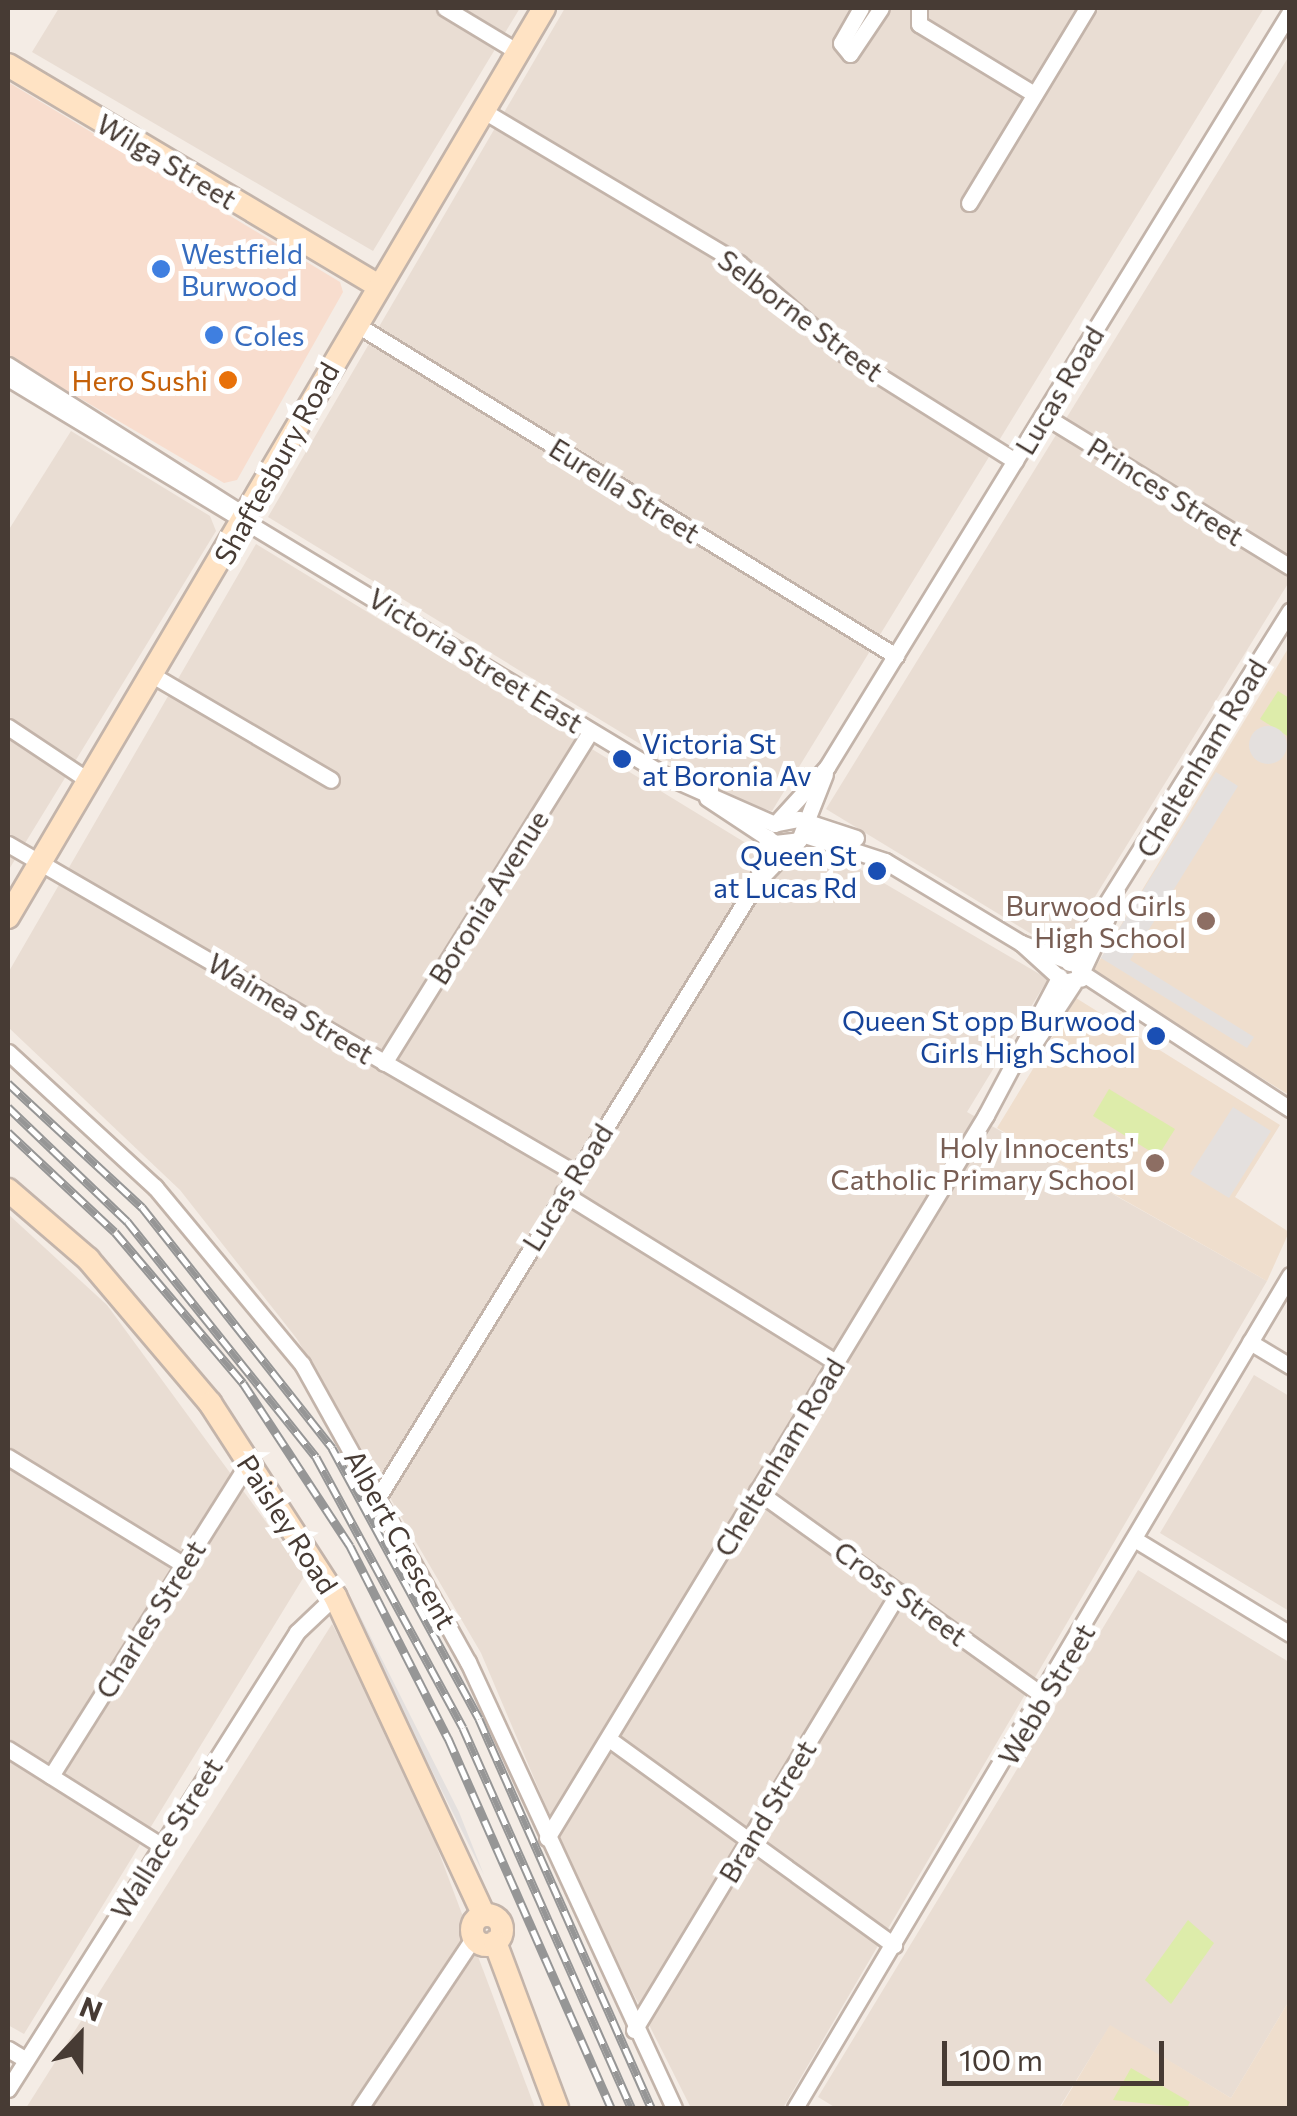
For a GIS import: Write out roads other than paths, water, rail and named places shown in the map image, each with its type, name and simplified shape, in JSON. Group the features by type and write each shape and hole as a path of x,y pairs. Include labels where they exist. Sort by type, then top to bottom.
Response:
{"main road":[{"name":"Shaftesbury Road","path":"8,917 154,676 354,324 544,8"},
{"name":"Wilga Street","path":"8,65 379,286"},
{"name":"Paisley Road","path":"8,1190 88,1259 186,1370 336,1596 484,1915 500,1922 484,1940"},
{"path":"484,1940 557,2108"}],"street":[{"path":"446,8 518,52"},
{"path":"862,8 841,43 850,54 882,9 917,12 1034,94"},
{"path":"969,204 1088,8"},
{"name":"Lucas Road","path":"757,882 772,830 827,767 1290,12"},
{"name":"Selborne Street","path":"482,110 739,263 843,354 1015,461"},
{"name":"Eurella Street","path":"354,324 896,656"},
{"name":"Victoria Street East","path":"8,365 246,518 591,731 707,798 772,830 804,830 885,861 1122,1002 1290,1109"},
{"name":"Victoria Street East","path":"8,378 246,518"},
{"name":"Princes Street","path":"1044,415 1290,568"},
{"name":"Cheltenham Road","path":"547,1838 1290,611"},
{"path":"154,676 330,780"},
{"path":"8,727 90,781"},
{"name":"Boronia Avenue","path":"384,1063 591,731"},
{"name":"Lucas Road","path":"380,1494 757,882 804,830 827,767"},
{"name":"Waimea Street","path":"8,844 575,1173"},
{"name":"Albert Crescent","path":"8,1052 154,1186 302,1364 380,1494 674,2108"},
{"path":"562,1193 836,1362"},
{"name":"Webb Street","path":"803,2106 894,1944 1045,1697 1290,1275"},
{"path":"1250,1342 1290,1366"},
{"path":"8,1457 184,1565"},
{"name":"Charles Street","path":"51,1776 248,1461"},
{"name":"Cross Street","path":"757,1491 1045,1697"},
{"path":"1136,1540 1290,1634"},
{"name":"Brand Street","path":"634,2030 899,1592"},
{"name":"Wallace Street","path":"8,2089 297,1632 336,1596"},
{"path":"609,1739 894,1944"},
{"path":"8,1749 162,1846"},
{"path":"360,2108 484,1940"},
{"path":"8,2049 26,2060"}],"railway":[{"path":"8,1083 142,1207 332,1448 479,1719 651,2108"},
{"path":"8,1107 127,1221 316,1457 463,1728 631,2108"},
{"path":"8,1132 115,1232 243,1383 350,1546 448,1738 611,2108"}],"place":[{"name":"Westfield Burwood","path":"161,269"},
{"name":"Coles","path":"214,335"},
{"name":"Hero Sushi","path":"228,380"},
{"name":"Victoria St at Boronia Av","path":"622,759"},
{"name":"Queen St at Lucas Rd","path":"877,871"},
{"name":"Burwood Girls High School","path":"1206,921"},
{"name":"Queen St opp Burwood Girls High School","path":"1156,1036"},
{"name":"Holy Innocents' Catholic Primary School","path":"1155,1163"}]}
